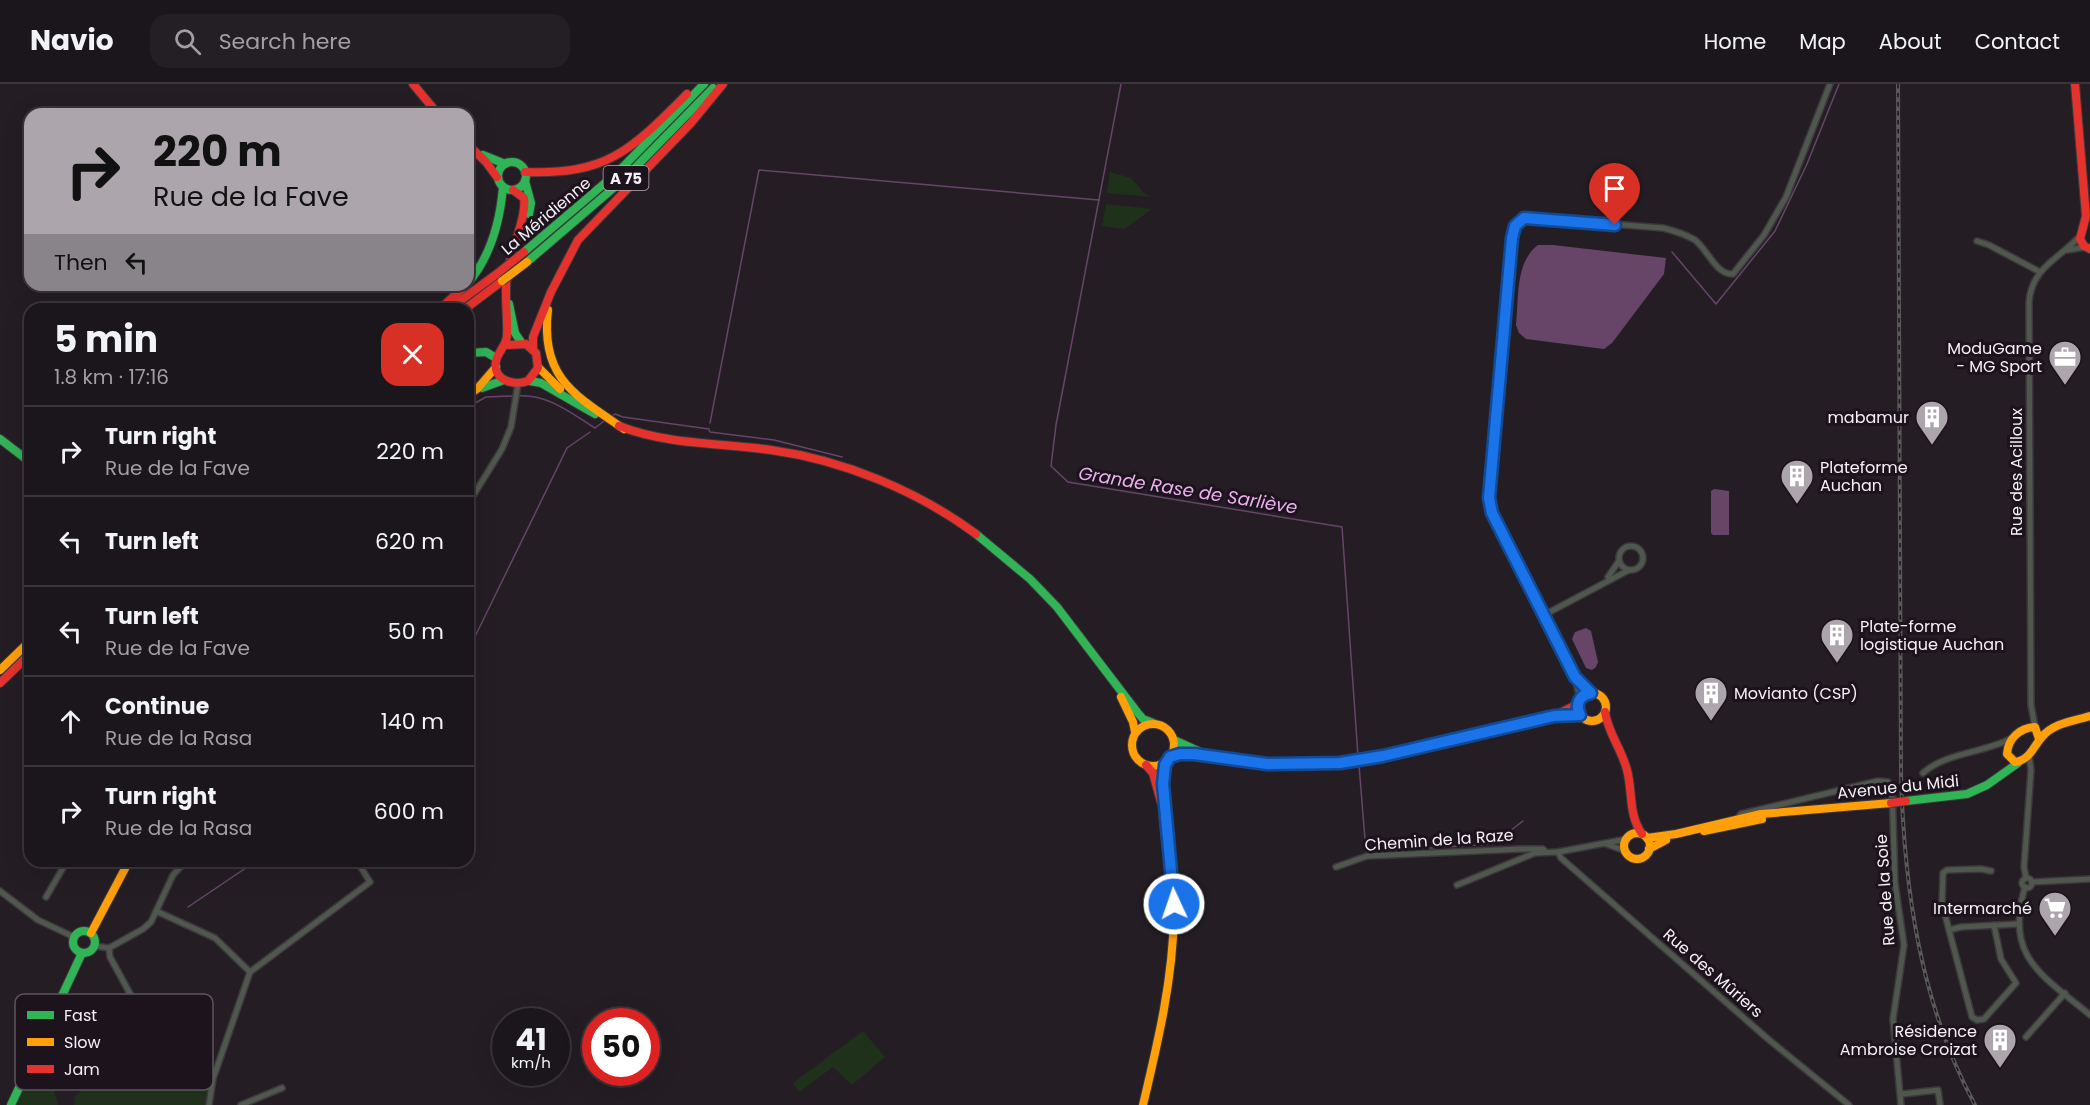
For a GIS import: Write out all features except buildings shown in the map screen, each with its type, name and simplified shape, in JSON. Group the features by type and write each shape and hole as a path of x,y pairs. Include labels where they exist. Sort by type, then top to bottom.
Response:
{"main road":[{"path":"413,84 433,108"},
{"path":"474,150 497,162 516,163 525,172 569,173 604,163 638,142 697,84"},
{"name":"La Méridienne","path":"474,291 600,189 662,130 704,84"},
{"name":"La Méridienne","path":"473,303 526,262 624,179 716,84"},
{"path":"530,381 538,368 538,357 533,348 536,327 568,256 592,223 683,131 723,84"},
{"path":"2074,84 2087,225 2080,236 2088,248"},
{"path":"474,151 493,169 503,187 502,201 491,245 485,259 474,274"},
{"path":"498,178 500,168 505,164"},
{"path":"525,172 531,203 514,251 509,300 515,333 521,342 533,348"},
{"path":"2084,180 2090,205"},
{"path":"513,190 525,181"},
{"path":"477,389 506,345 505,305 512,252 525,210 524,198 513,190 503,187"},
{"path":"568,256 555,289 546,322 545,337 548,353 554,370 565,385 624,429"},
{"path":"446,303 459,291"},
{"name":"La Méridienne","path":"457,303 474,291"},
{"path":"506,345 521,342"},
{"path":"474,353 486,352 496,363 504,380"},
{"path":"538,368 570,399"},
{"path":"474,391 504,380 518,384 530,381 541,383 624,429 664,440 740,446 793,454 850,469 906,492 961,523 1011,562 1056,606 1143,719 1166,728 1174,740 1195,751 1243,761"},
{"path":"0,440 24,458"},
{"path":"0,670 24,647"},
{"path":"0,683 24,660"},
{"path":"1104,670 1133,722 1135,732"},
{"path":"1554,716 1591,693 1603,698 1606,721 1627,771 1637,829 1645,836 1649,849 1645,856 1638,858 1631,857 1626,851 1631,803"},
{"path":"1579,702 1580,715"},
{"path":"1594,721 1605,712"},
{"path":"1146,765 1158,765 1180,754 1243,761 1314,765 1365,760 1554,716 1580,715 1601,725 1615,742"},
{"path":"2029,755 2039,739 2051,729 2090,716"},
{"path":"1153,723 1140,727 1135,732 1132,738 1132,752 1135,758 1153,773 1165,821"},
{"path":"2036,728 2039,739"},
{"path":"1998,777 2006,765 2007,753 2014,738 2025,729 2051,729"},
{"path":"1143,1105 1165,1015 1172,957 1173,882 1163,784 1165,765 1170,758 1174,740"},
{"path":"2007,753 2018,763"},
{"name":"Avenue du Midi","path":"1645,836 1676,834 1738,818 1967,794 1988,785 2029,755"},
{"name":"Avenue du Midi","path":"1649,849 1657,843 1700,832 1796,812"},
{"path":"1628,837 1635,834 1645,836"},
{"path":"91,933 126,867"},
{"path":"81,931 91,933 95,939 95,946 91,951 82,953 74,947 74,937 81,931"},
{"path":"64,994 82,953"},
{"path":"5,1105 15,1087"},
{"path":"11,1105 18,1090"}],"street":[{"path":"1579,702 1575,677 1490,506 1514,231 1519,221 1524,218 1663,228 1684,234 1695,241 1727,275 1738,271 1764,235 1786,197 1830,84"},
{"name":"Rue des Acilloux","path":"2036,728 2031,705 2030,290 2040,272 2080,236"},
{"path":"1977,241 2040,272"},
{"name":"Rue des Acilloux","path":"2063,252 2088,248"},
{"path":"474,494 502,448 511,427 518,384"},
{"path":"1544,615 1587,594 1603,583 1629,570 1636,569 1641,565 1642,557 1639,550 1632,546 1624,548 1619,554 1619,561 1603,583"},
{"path":"1619,561 1629,570"},
{"path":"1575,677 1591,693"},
{"name":"Rue des Acilloux","path":"2025,729 2031,705"},
{"name":"Avenue du Midi","path":"1923,773 1932,765 2014,738"},
{"path":"1992,747 2007,753"},
{"path":"2029,755 2030,774 2024,867 2026,878 2032,882 2090,879"},
{"path":"2018,763 2024,765 2030,774"},
{"name":"Rue de la Soie","path":"1738,818 1741,814 1878,781 1888,782 1892,786 1895,883 1904,945 1893,1019 1902,1094 1901,1105"},
{"path":"1700,832 1738,818"},
{"path":"1558,852 1628,837"},
{"path":"1602,844 1616,846 1626,851"},
{"name":"Chemin de la Raze","path":"1336,867 1367,856 1521,849 1558,852"},
{"path":"1457,885 1484,876 1518,859 1545,851"},
{"name":"Rue des Mûriers","path":"1558,852 1562,858 1760,1032 1849,1105"},
{"path":"46,897 64,867"},
{"path":"95,946 108,948 143,929 151,922 173,875 180,867"},
{"path":"213,1079 250,972 370,882 361,867"},
{"path":"1990,871 1981,868 1947,870 1941,876 1942,903 1972,1017 1977,1020 1984,1019 2016,983 2001,959 1994,925"},
{"path":"2026,878 2022,883 2025,887 2018,924 2023,951 2029,960 2090,1015"},
{"path":"2025,887 2031,886 2032,882"},
{"path":"0,891 45,924 74,937"},
{"path":"156,911 215,938 250,972"},
{"path":"1949,930 2018,924"},
{"path":"108,948 110,957 129,994"},
{"path":"2026,1037 2065,993"},
{"path":"241,1105 282,1088"},
{"path":"208,1105 211,1090"},
{"path":"1902,1094 1938,1090 1940,1104"}],"green space":[{"path":"1110,172 1131,178 1144,193 1151,197 1107,193"},
{"path":"1106,204 1152,209 1124,229 1102,226"},
{"path":"863,1031 885,1057 852,1085 833,1067 799,1092 793,1083"},
{"path":"217,1063 213,1080 213,1064"},
{"path":"23,1090 54,1090 58,1105 15,1105"},
{"path":"211,1090 207,1105 74,1105 75,1096 81,1091"}],"shaded area":[{"path":"1538,245 1666,258 1664,274 1612,343 1604,349 1526,339 1519,333 1516,325 1519,281 1525,261"},
{"path":"1714,489 1729,491 1729,535 1711,533 1711,491"},
{"path":"1586,628 1591,631 1598,662 1592,670 1586,668 1572,639 1575,632"}],"waterway":[{"name":"Grande Rase de Sarliève","path":"1121,84 1056,425 1051,466 1068,482 1342,527 1358,756"},
{"path":"1672,252 1716,304 1775,231 1807,164 1839,84"},
{"path":"710,423 759,170 1099,200"},
{"path":"474,404 486,397 513,396"},
{"path":"518,396 549,401 595,428 604,421"},
{"path":"612,416 615,414 709,429"},
{"path":"709,430 710,432 774,440 842,457"},
{"path":"474,639 567,448 590,432"},
{"name":"Grande Rase de Sarliève","path":"1359,765 1366,852 1493,844 1523,821"},
{"path":"188,907 247,867"}],"railway":[{"path":"1898,84 1901,774 1906,859 1918,944 1928,986 1956,1066 1975,1105"}],"traffic: fast":[{"path":"524,252 618,172 704,84"},
{"path":"527,262 624,179 713,88"},
{"path":"483,155 505,164"},
{"path":"512,162 522,166 526,176 522,186 512,190 502,186 498,176 502,166 512,162"},
{"path":"525,181 531,203 529,214"},
{"path":"474,276 483,262 493,238 500,213 503,187"},
{"path":"509,304 515,333 521,342"},
{"path":"474,353 486,352 496,358"},
{"path":"482,388 504,380"},
{"path":"530,381 541,383 595,414"},
{"path":"0,439 24,457"},
{"path":"976,534 1030,579 1057,607 1137,712 1143,719 1153,723"},
{"path":"1174,740 1198,751"},
{"path":"1906,801 1967,794 1987,785 2018,763"},
{"path":"84,931 92,934 95,942 92,950 84,953 76,950 73,942 76,934 84,931"},
{"path":"63,994 82,953"},
{"path":"11,1105 18,1090"}],"traffic: slow":[{"path":"502,281 527,262"},
{"path":"548,310 549,352 555,368 576,394 624,429"},
{"path":"474,391 496,367"},
{"path":"538,367 560,389"},
{"path":"0,670 24,647"},
{"path":"1592,693 1602,697 1606,707 1602,717 1592,721 1582,717 1578,707 1582,697 1592,693"},
{"path":"1121,697 1133,722 1135,732"},
{"path":"2039,739 2035,727 2024,729 2012,739 2007,754 2015,762 2020,761 2028,756 2047,732 2064,723 2090,716"},
{"path":"1153,724 1161,725 1168,730 1173,737 1174,745 1173,753 1168,760 1161,765 1153,766 1145,765 1138,760 1133,753 1132,745 1133,737 1138,730 1145,725 1153,724"},
{"path":"1143,1105 1164,1010 1173,938 1173,895 1163,815 1164,777 1169,759"},
{"path":"1647,838 1676,834 1761,814 1891,803"},
{"path":"1704,831 1762,819"},
{"path":"1637,833 1646,837 1650,846 1646,855 1637,859 1628,855 1624,846 1628,837 1637,833"},
{"path":"1649,849 1666,840"},
{"path":"91,933 126,867"}],"traffic: jam":[{"path":"413,84 433,108"},
{"path":"533,348 533,337 551,292 578,240 691,123 723,84"},
{"path":"2075,84 2086,216 2080,239 2084,246 2090,249"},
{"path":"525,172 577,169 616,155 650,130 687,94"},
{"path":"474,151 497,177"},
{"path":"506,345 526,344 536,353 538,368 528,381 517,383 506,380 497,373 496,368 497,358 507,336 507,275 524,206 524,198 513,190"},
{"path":"498,273 524,252"},
{"path":"474,291 498,273"},
{"path":"473,303 502,281"},
{"path":"446,303 460,291"},
{"path":"457,303 474,291"},
{"path":"619,426 656,437 771,450 825,461 905,491 930,504 976,534"},
{"path":"0,683 24,660"},
{"path":"1170,757 1194,754 1267,764 1339,763 1383,756 1554,716 1578,704"},
{"path":"1605,712 1627,770 1633,811 1642,834"},
{"path":"1146,765 1153,773 1161,802"},
{"path":"1891,803 1906,801"}],"place":[{"name":"ModuGame - MG Sport","path":"2065,386"},
{"name":"mabamur","path":"1932,446"},
{"name":"Plateforme Auchan","path":"1797,505"},
{"name":"Plate-forme logistique Auchan","path":"1837,664"},
{"name":"Movianto (CSP)","path":"1711,722"},
{"name":"Intermarché","path":"2055,937"},
{"name":"Résidence Ambroise Croizat","path":"2000,1069"}],"route":[{"path":"1174,904 1163,784 1165,765 1170,757 1194,754 1267,764 1340,763 1365,760 1554,716 1580,715 1579,701 1583,696 1591,693 1575,677 1492,513 1489,498 1512,238 1515,226 1524,218 1615,225"}]}
